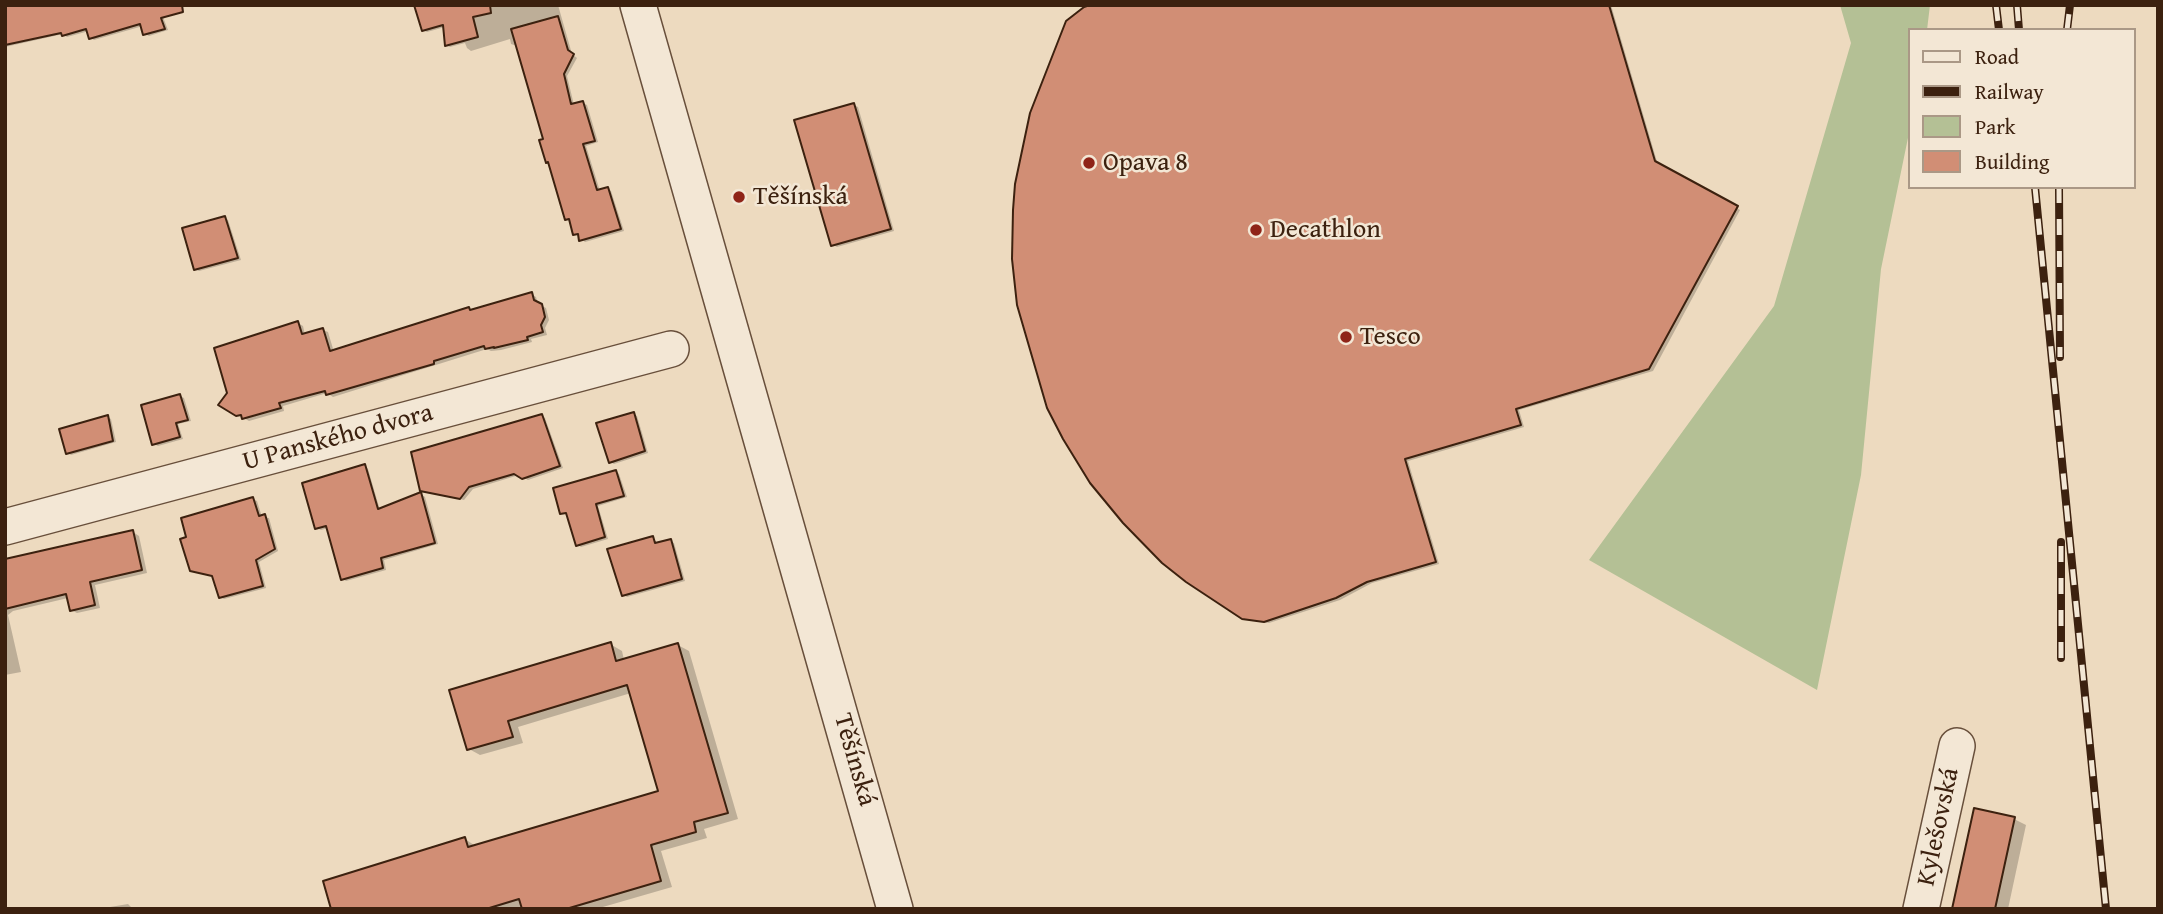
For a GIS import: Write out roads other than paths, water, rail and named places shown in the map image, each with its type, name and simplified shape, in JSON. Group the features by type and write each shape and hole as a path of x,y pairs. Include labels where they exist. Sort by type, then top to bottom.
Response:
{"street":[{"name":"Těšínská","path":"638,5 890,908"},
{"name":"U Panského dvora","path":"5,527 671,349"},
{"name":"Kylešovská","path":"1921,909 1957,746"}],"railway":[{"path":"1996,5 1999,28"},
{"path":"2017,5 2019,28"},
{"path":"2067,28 2070,5"},
{"path":"2035,189 2106,909"},
{"path":"2059,189 2060,357"},
{"path":"2061,542 2061,658"}],"place":[{"name":"Opava 8","path":"1089,163"},
{"name":"Těšínská","path":"739,197"},
{"name":"Decathlon","path":"1256,230"},
{"name":"Tesco","path":"1346,337"}]}
